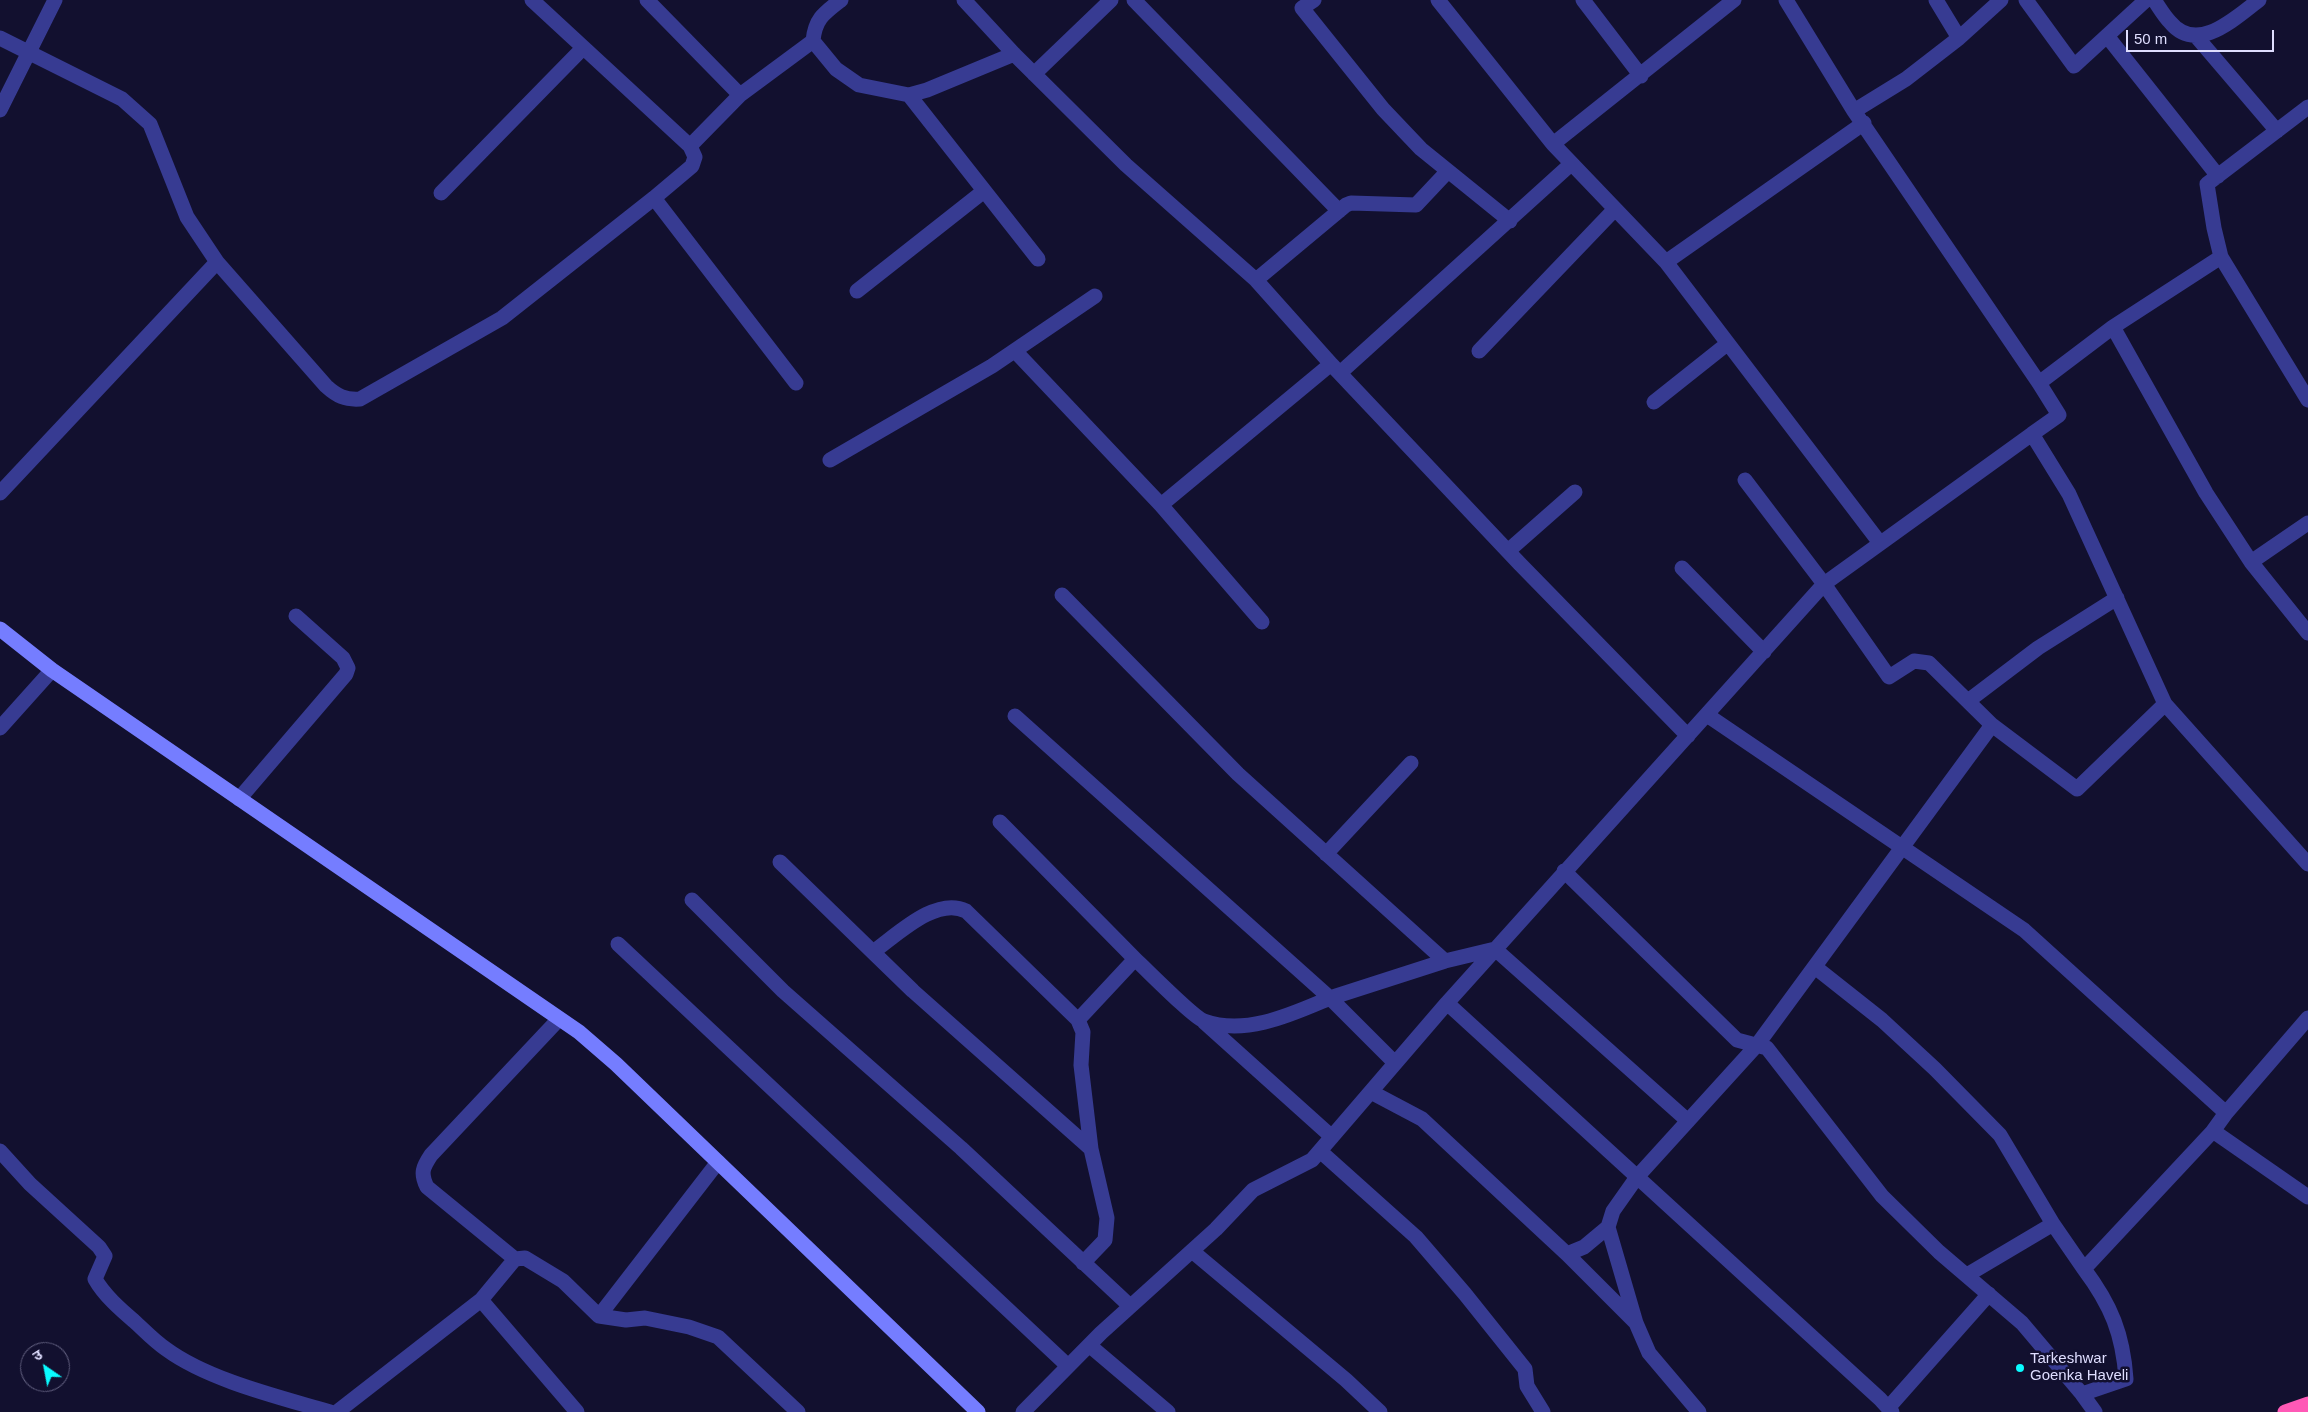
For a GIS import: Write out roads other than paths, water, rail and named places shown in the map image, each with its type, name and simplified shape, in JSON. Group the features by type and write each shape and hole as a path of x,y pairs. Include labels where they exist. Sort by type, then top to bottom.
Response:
{"highway":[{"path":"2285,1412 2308,1404"}],"street":[{"path":"0,110 55,0"},
{"path":"0,38 122,99 150,124 188,217 218,262 326,386 336,395 348,400 360,398 502,318 692,166 695,157 690,146 532,0"},
{"path":"647,0 740,95"},
{"path":"840,0 824,13 814,26 813,41 836,69 859,85 909,95 927,90 1014,54"},
{"path":"964,0 1014,54 1126,165 1256,280 1336,369 1508,551 1688,736"},
{"path":"1034,74 1111,0"},
{"path":"1134,0 1339,211"},
{"path":"1438,0 1571,164 1666,262 1880,543"},
{"path":"1582,0 1641,76"},
{"path":"1554,144 1734,0"},
{"path":"1023,1412 1089,1345 1192,1251 1254,1190 1312,1160 1564,871 1824,584 2059,415 1864,123 1854,111 1786,0"},
{"path":"1936,0 1959,38"},
{"path":"1854,111 1906,79 1959,38 2001,0"},
{"path":"2026,0 2074,66 2146,0"},
{"path":"2154,0 2170,24 2185,34 2195,35 2205,35 2224,26 2259,0"},
{"path":"1304,3 1383,109 1421,150 1510,221"},
{"path":"2195,35 2276,131"},
{"path":"2107,36 2218,176"},
{"path":"690,146 740,95 813,41"},
{"path":"441,193 583,48"},
{"path":"909,95 1038,259"},
{"path":"2308,107 2208,184 2214,228 2221,258 2308,400"},
{"path":"1666,262 1864,123"},
{"path":"1161,505 1336,369 1510,221 1571,164"},
{"path":"1256,280 1351,203 1416,205 1448,171"},
{"path":"857,291 984,191"},
{"path":"654,198 796,384"},
{"path":"1479,352 1615,209"},
{"path":"2039,383 2113,327 2221,258"},
{"path":"0,493 218,262"},
{"path":"830,460 992,366 1095,296"},
{"path":"2113,327 2206,493 2251,562 2308,633"},
{"path":"1654,402 1728,344"},
{"path":"1014,351 1161,505 1262,622"},
{"path":"2032,434 2069,494 2165,704 2308,864"},
{"path":"1745,480 1824,584 1889,677 1914,662 1929,663 1992,725 2077,790 2165,704"},
{"path":"1508,551 1574,492"},
{"path":"2251,562 2308,523"},
{"path":"1682,568 1764,652"},
{"path":"1062,595 1238,774 1445,962"},
{"path":"1968,701 2038,648 2117,598"},
{"path":"239,799 346,674 348,668 343,658 296,616"},
{"path":"0,629 52,670 579,1032 616,1064 978,1412"},
{"path":"0,728 52,670"},
{"path":"1707,715 2024,930 2226,1113"},
{"path":"1015,716 1330,998 1396,1063"},
{"path":"1567,1254 1584,1247 1608,1227 1614,1211 1637,1177 1758,1046 1992,725"},
{"path":"1326,854 1411,763"},
{"path":"1000,822 1136,959 1332,1137"},
{"path":"780,862 913,991 1091,1149"},
{"path":"1564,871 1737,1040 1767,1048 1882,1196 1939,1252 2022,1323 2095,1412"},
{"path":"692,900 783,991 961,1148 1130,1306"},
{"path":"873,952 927,914 940,908 959,907 966,911 1078,1020 1083,1032 1081,1064 1091,1149 1107,1218 1105,1240 1083,1263"},
{"path":"618,944 1068,1366"},
{"path":"1203,1021 1235,1027 1283,1018 1330,998 1445,962 1495,949"},
{"path":"1495,949 1688,1122"},
{"path":"1078,1020 1136,959"},
{"path":"1815,967 1882,1020 1935,1069 2000,1135 2053,1224 2097,1287 2117,1324 2124,1352 2126,1379 2082,1394"},
{"path":"1447,1003 1890,1410 1989,1294"},
{"path":"2084,1269 2213,1131 2226,1113 2308,1018"},
{"path":"515,1259 427,1187 422,1177 423,1167 431,1155 559,1019"},
{"path":"1371,1092 1422,1119 1567,1254 1636,1323"},
{"path":"2213,1131 2308,1197"},
{"path":"1320,1150 1416,1237 1465,1294 1525,1369 1527,1386 1543,1412"},
{"path":"0,1151 30,1184 99,1247 105,1256 95,1279 99,1286 124,1312 166,1349 189,1363 243,1386 330,1412"},
{"path":"599,1316 718,1162"},
{"path":"1967,1275 2053,1224"},
{"path":"1608,1227 1636,1323 1649,1353 1699,1412"},
{"path":"1192,1251 1346,1380 1380,1412"},
{"path":"337,1412 481,1300 515,1259 525,1258 563,1281 599,1316 626,1320 645,1318 689,1327 718,1337 798,1412"},
{"path":"481,1300 577,1412"},
{"path":"1089,1345 1168,1412"}],"place":[{"name":"Tarkeshwar Goenka Haveli","path":"2020,1368"}]}
